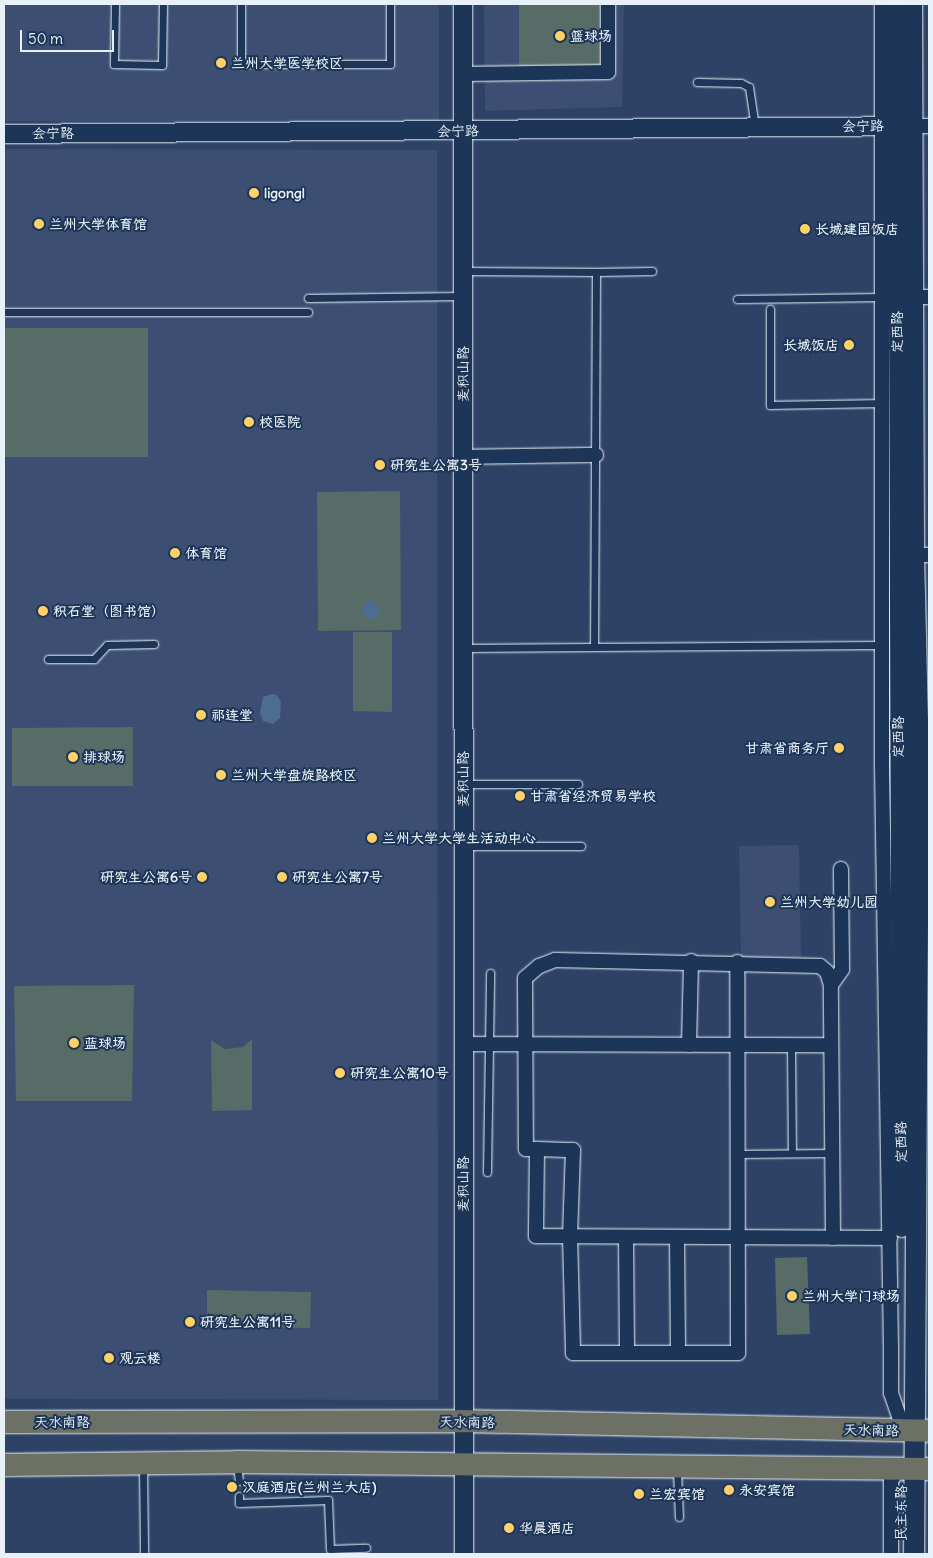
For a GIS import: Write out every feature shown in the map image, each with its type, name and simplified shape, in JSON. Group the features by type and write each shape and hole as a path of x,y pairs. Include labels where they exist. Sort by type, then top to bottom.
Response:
{"main road":[{"name":"定西路","path":"898,4 905,126 906,297 890,645 890,764 916,1431"},
{"name":"定西路","path":"905,126 912,4"},
{"name":"定西路","path":"906,297 922,555 924,766 923,1004 914,1469"},
{"name":"天水南路","path":"4,1422 462,1421 916,1431"},
{"path":"4,1466 143,1463 238,1471 465,1464 914,1469"},
{"name":"民主东路","path":"901,1554 914,1469"},
{"name":"民主东路","path":"914,1469 914,1554"}],"street":[{"name":"麦积山路","path":"463,4 462,1421 465,1464 464,1554"},
{"path":"463,74 608,72 608,4"},
{"path":"882,4 905,126"},
{"name":"会宁路","path":"4,134 905,126"},
{"path":"890,645 882,403 906,297"},
{"path":"463,457 596,455"},
{"path":"916,1431 891,1393 890,764 924,766"},
{"path":"831,985 842,969 841,869"},
{"path":"737,962 738,1353 573,1353 570,1236 573,1150 526,1149 525,978 539,966 555,960 737,962 820,966 827,972 831,985 833,1238"},
{"path":"689,1045 691,962"},
{"path":"463,1044 830,1046"},
{"path":"537,1149 536,1236 890,1238"},
{"path":"626,1236 627,1353"},
{"path":"677,1237 678,1353"},
{"name":"民主东路","path":"891,1554 891,1480 914,1469"}],"lane":[{"path":"115,4 114,64 162,65 163,4"},
{"path":"241,4 241,64 390,64 390,4"},
{"path":"697,82 741,83 748,87 755,127"},
{"path":"463,271 652,271"},
{"path":"594,647 596,272"},
{"path":"308,298 463,296"},
{"path":"737,299 906,297"},
{"path":"770,308 770,405 882,403"},
{"path":"4,312 308,312"},
{"path":"48,660 94,659 107,645 154,644"},
{"path":"463,648 890,645"},
{"path":"463,784 578,784"},
{"path":"463,846 581,846"},
{"path":"487,1172 490,973"},
{"path":"791,1045 792,1153"},
{"path":"738,1154 832,1153"},
{"path":"143,1463 144,1554"},
{"path":"677,1467 679,1517"},
{"path":"239,1496 240,1503 328,1500 330,1549 366,1548"}],"shaded area":[{"name":"兰州大学医学校区","path":"4,4 439,4 439,122 4,121"},
{"path":"484,4 624,4 622,107 485,111"},
{"name":"兰州大学盘旋路校区","path":"4,149 437,150 438,1400 4,1399"},
{"path":"367,601 375,601 380,606 378,617 367,619 362,614 362,606"},
{"path":"272,694 277,695 281,702 280,718 273,724 263,721 260,713 263,697"},
{"name":"兰州大学幼儿园","path":"799,845 801,957 741,958 739,846"}],"green space":[{"name":"篮球场","path":"519,4 600,4 600,68 519,68"},
{"path":"4,328 148,328 148,457 4,457"},
{"path":"400,491 401,630 318,631 317,492"},
{"path":"353,632 392,632 392,712 353,711"},
{"name":"排球场","path":"133,727 133,786 12,786 12,728"},
{"name":"蓝球场","path":"134,985 132,1101 16,1101 14,986"},
{"path":"252,1039 252,1110 212,1111 211,1040 225,1049 243,1047"},
{"name":"兰州大学门球场","path":"807,1257 810,1334 777,1335 775,1258"},
{"path":"207,1290 311,1292 310,1328 207,1327"}],"place":[{"name":"篮球场","path":"560,36"},
{"name":"兰州大学医学校区","path":"221,63"},
{"name":"ligongl","path":"254,193"},
{"name":"兰州大学体育馆","path":"39,224"},
{"name":"长城建国饭店","path":"805,229"},
{"name":"长城饭店","path":"849,345"},
{"name":"校医院","path":"249,422"},
{"name":"研究生公寓3号","path":"380,465"},
{"name":"体育馆","path":"175,553"},
{"name":"积石堂（图书馆）","path":"43,611"},
{"name":"祁连堂","path":"201,715"},
{"name":"甘肃省商务厅","path":"839,748"},
{"name":"排球场","path":"73,757"},
{"name":"兰州大学盘旋路校区","path":"221,775"},
{"name":"甘肃省经济贸易学校","path":"520,796"},
{"name":"兰州大学大学生活动中心","path":"372,838"},
{"name":"研究生公寓6号","path":"202,877"},
{"name":"研究生公寓7号","path":"282,877"},
{"name":"兰州大学幼儿园","path":"770,902"},
{"name":"蓝球场","path":"74,1043"},
{"name":"研究生公寓10号","path":"340,1073"},
{"name":"兰州大学门球场","path":"792,1296"},
{"name":"研究生公寓11号","path":"190,1322"},
{"name":"观云楼","path":"109,1358"},
{"name":"汉庭酒店(兰州兰大店)","path":"232,1487"},
{"name":"永安宾馆","path":"729,1490"},
{"name":"兰宏宾馆","path":"639,1494"},
{"name":"华晨酒店","path":"509,1528"}]}
